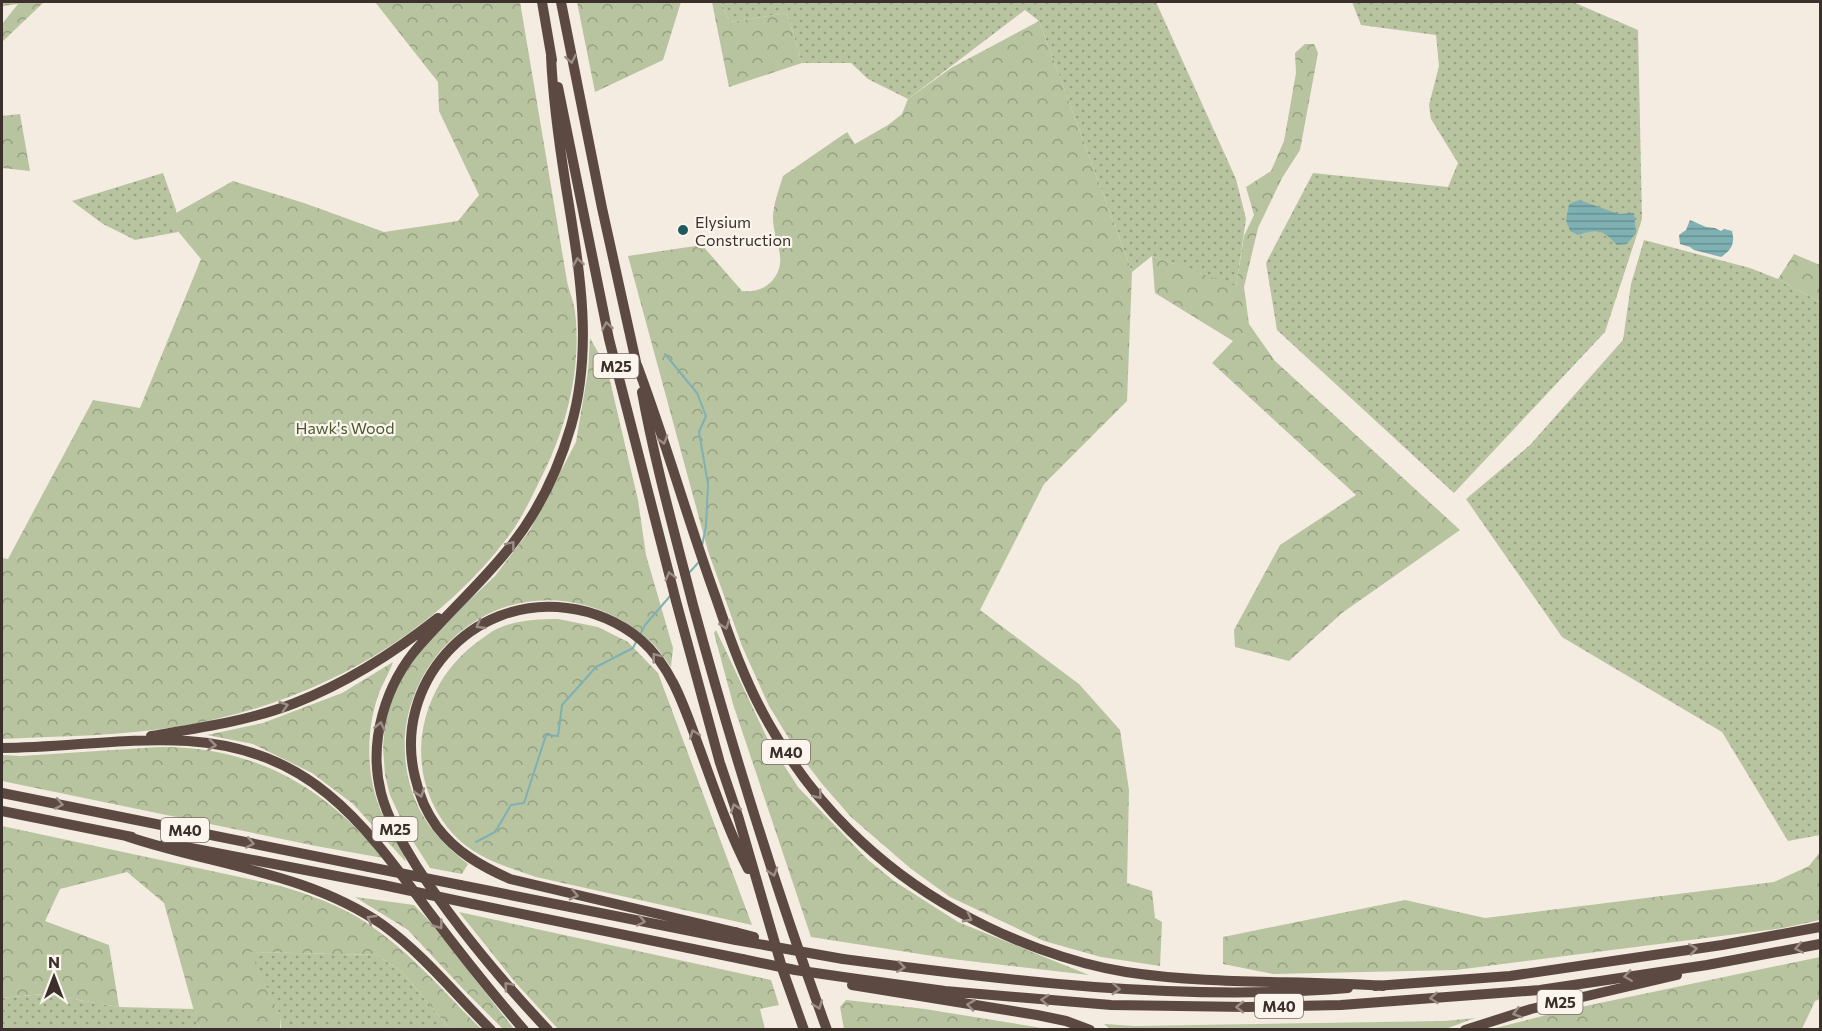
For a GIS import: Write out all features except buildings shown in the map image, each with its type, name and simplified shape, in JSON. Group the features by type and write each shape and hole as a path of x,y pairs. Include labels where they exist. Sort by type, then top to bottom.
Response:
{"highway":[{"name":"M25","path":"542,2 609,339 714,741 783,971 804,1029"},
{"name":"M25","path":"561,2 602,208 647,419 674,532 711,670 790,926 827,1029"},
{"name":"M25","path":"548,1029 482,955 427,882 398,836 381,793 376,764 378,738 384,711 400,671 418,646 507,551 528,522 567,439 580,381 584,333 580,273 554,107 551,56"},
{"name":"M40","path":"637,365 730,640 752,690 777,737 805,779 846,827 883,861 939,901 990,929 1030,945 1104,968 1181,978 1330,982 1383,986"},
{"name":"M25","path":"103,743 222,725 295,703 354,675 411,639 458,604"},
{"name":"M40","path":"757,885 740,854 678,693 656,656 641,640 623,627 602,616 579,609 542,606 527,608 508,612 476,626 455,643 435,666 421,692 415,710 411,759 418,788 428,813 436,826 455,847 483,867 510,879 735,936 843,959 988,978 1125,990 1216,992 1324,990 1522,974 1675,952 1821,927"},
{"name":"M25","path":"2,748 188,741 234,747 287,767 315,783 372,836 471,967 524,1029"},
{"name":"M40","path":"2,793 460,885 735,936"},
{"name":"M40","path":"2,811 382,885 851,982 1037,1015 1090,1029"},
{"name":"M40","path":"126,836 166,850 261,872 303,885 343,902 382,925 412,950 491,1029"},
{"name":"M40","path":"851,982 1080,1003 1247,1007 1341,1005 1540,990 1707,965 1821,944"},
{"name":"M25","path":"1465,1029 1531,1009 1656,981 1707,965"}],"green space":[{"path":"2,2 44,2 2,42 2,24 18,4 2,6"},
{"name":"Hawk's Wood","path":"375,2 520,2 577,334 574,377 564,421 549,462 521,518 477,574 442,607 404,637 321,684 276,702 230,716 182,726 115,734 2,739 2,558 8,559 93,400 140,408 201,259 167,218 233,181 304,203 384,232 458,221 479,195 439,111 438,82"},
{"path":"577,2 681,2 663,60 595,92"},
{"path":"712,2 721,2 730,22 787,13 802,63 729,87"},
{"path":"721,2 1156,2 1236,179 1246,219 1236,287 1152,256 1132,272 1039,21 1025,10 908,99 868,79 851,63 802,63 787,13 730,22"},
{"path":"1352,2 1573,2 1638,30 1642,219 1605,332 1454,493 1277,330 1266,263 1313,173 1448,187 1458,163 1431,119 1429,105 1439,66 1436,35 1361,25"},
{"path":"1039,21 1132,272 1127,401 1044,484 980,610 1079,684 1120,730 1129,790 1127,883 1152,891 1155,918 1162,922 1160,966 1101,957 1044,941 950,897 910,868 851,817 796,750 769,706 742,646 708,551 628,256 702,245 742,291 762,288 772,281 780,266 773,218 783,176 847,132 855,144 888,125 902,114 908,99 951,68"},
{"path":"1305,44 1314,44 1318,53 1300,150 1282,178 1258,228 1244,287 1249,324 1275,361 1460,530 1342,613 1289,661 1235,647 1234,630 1280,545 1356,495 1212,363 1233,341 1155,293 1152,256 1236,286 1244,236 1254,215 1246,187 1271,171 1284,141 1296,73 1295,53"},
{"path":"20,114 30,171 2,168 2,116"},
{"path":"163,173 176,210 178,232 135,240 103,224 72,201"},
{"path":"1644,240 1750,268 1778,279 1820,302 1820,835 1788,841 1722,732 1562,637 1466,499 1530,445 1623,340 1631,284"},
{"path":"1794,254 1820,265 1820,302 1778,279"},
{"path":"590,338 607,368 638,500 646,555 673,648 671,667 654,645 637,630 614,616 588,606 546,600 506,607 471,624 442,650 420,683 407,720 405,761 416,802 438,836 468,864 462,874 430,868 407,832 390,795 385,775 383,747 390,703 401,678 419,653 439,629 495,576 530,530 576,442 588,371"},
{"path":"558,619 598,627 628,642 658,673 752,925 536,877 515,870 473,851 455,836 437,812 426,787 421,760 422,733 429,706 441,681 458,659 494,630 521,622"},
{"path":"716,630 769,742 798,787 867,859 894,881 958,922 1089,975 952,959 811,937 733,704 714,633"},
{"path":"393,662 374,710 369,752 375,795 386,822 402,849 406,862 353,804 312,773 253,744 207,735 263,723 342,693"},
{"path":"159,747 225,754 256,763 284,775 311,791 336,810 383,858 2,781 2,755 21,756"},
{"path":"2,826 281,886 330,903 365,922 401,949 481,1029 450,1029 402,972 377,955 250,952 281,1017 280,1029 199,1029 164,903 127,872 60,889 45,921 109,945 119,1007 44,994 2,998"},
{"path":"1820,852 1820,920 1783,928 1456,970 1273,974 1223,964 1223,937 1405,900 1485,918 1774,882 1809,866"},
{"path":"355,897 414,905 431,923 514,1029 503,1029 408,930"},
{"path":"459,912 771,980 779,1005 760,1009 765,1029 558,1029 515,982"},
{"path":"249,952 377,955 402,972 450,1029 281,1029 281,1017"},
{"path":"1820,957 1820,999 1815,1001 1802,1029 1492,1029 1562,1011"},
{"path":"44,994 119,1007 194,1009 199,1029 2,1029 2,998"},
{"path":"846,1000 925,1009 1048,1029 844,1029 840,1007"},
{"path":"1475,1018 1443,1030 1111,1030 1104,1024 1135,1026 1445,1021"}],"water":[{"path":"1579,200 1619,214 1634,213 1636,233 1627,244 1617,245 1603,233 1595,231 1578,235 1570,231 1566,220 1569,204"},
{"path":"1690,220 1721,231 1724,229 1732,231 1733,243 1728,252 1721,257 1680,244 1679,235 1686,230"}],"waterway":[{"path":"665,354 697,393 706,416 699,432 708,484 706,526 702,546"},
{"path":"688,574 698,563"},
{"path":"640,635 645,625 671,595"},
{"path":"476,842 495,832 511,805 524,803 546,735 558,736 562,705 596,667 633,648 637,640"}],"place":[{"name":"Elysium Construction","path":"683,230"}]}
